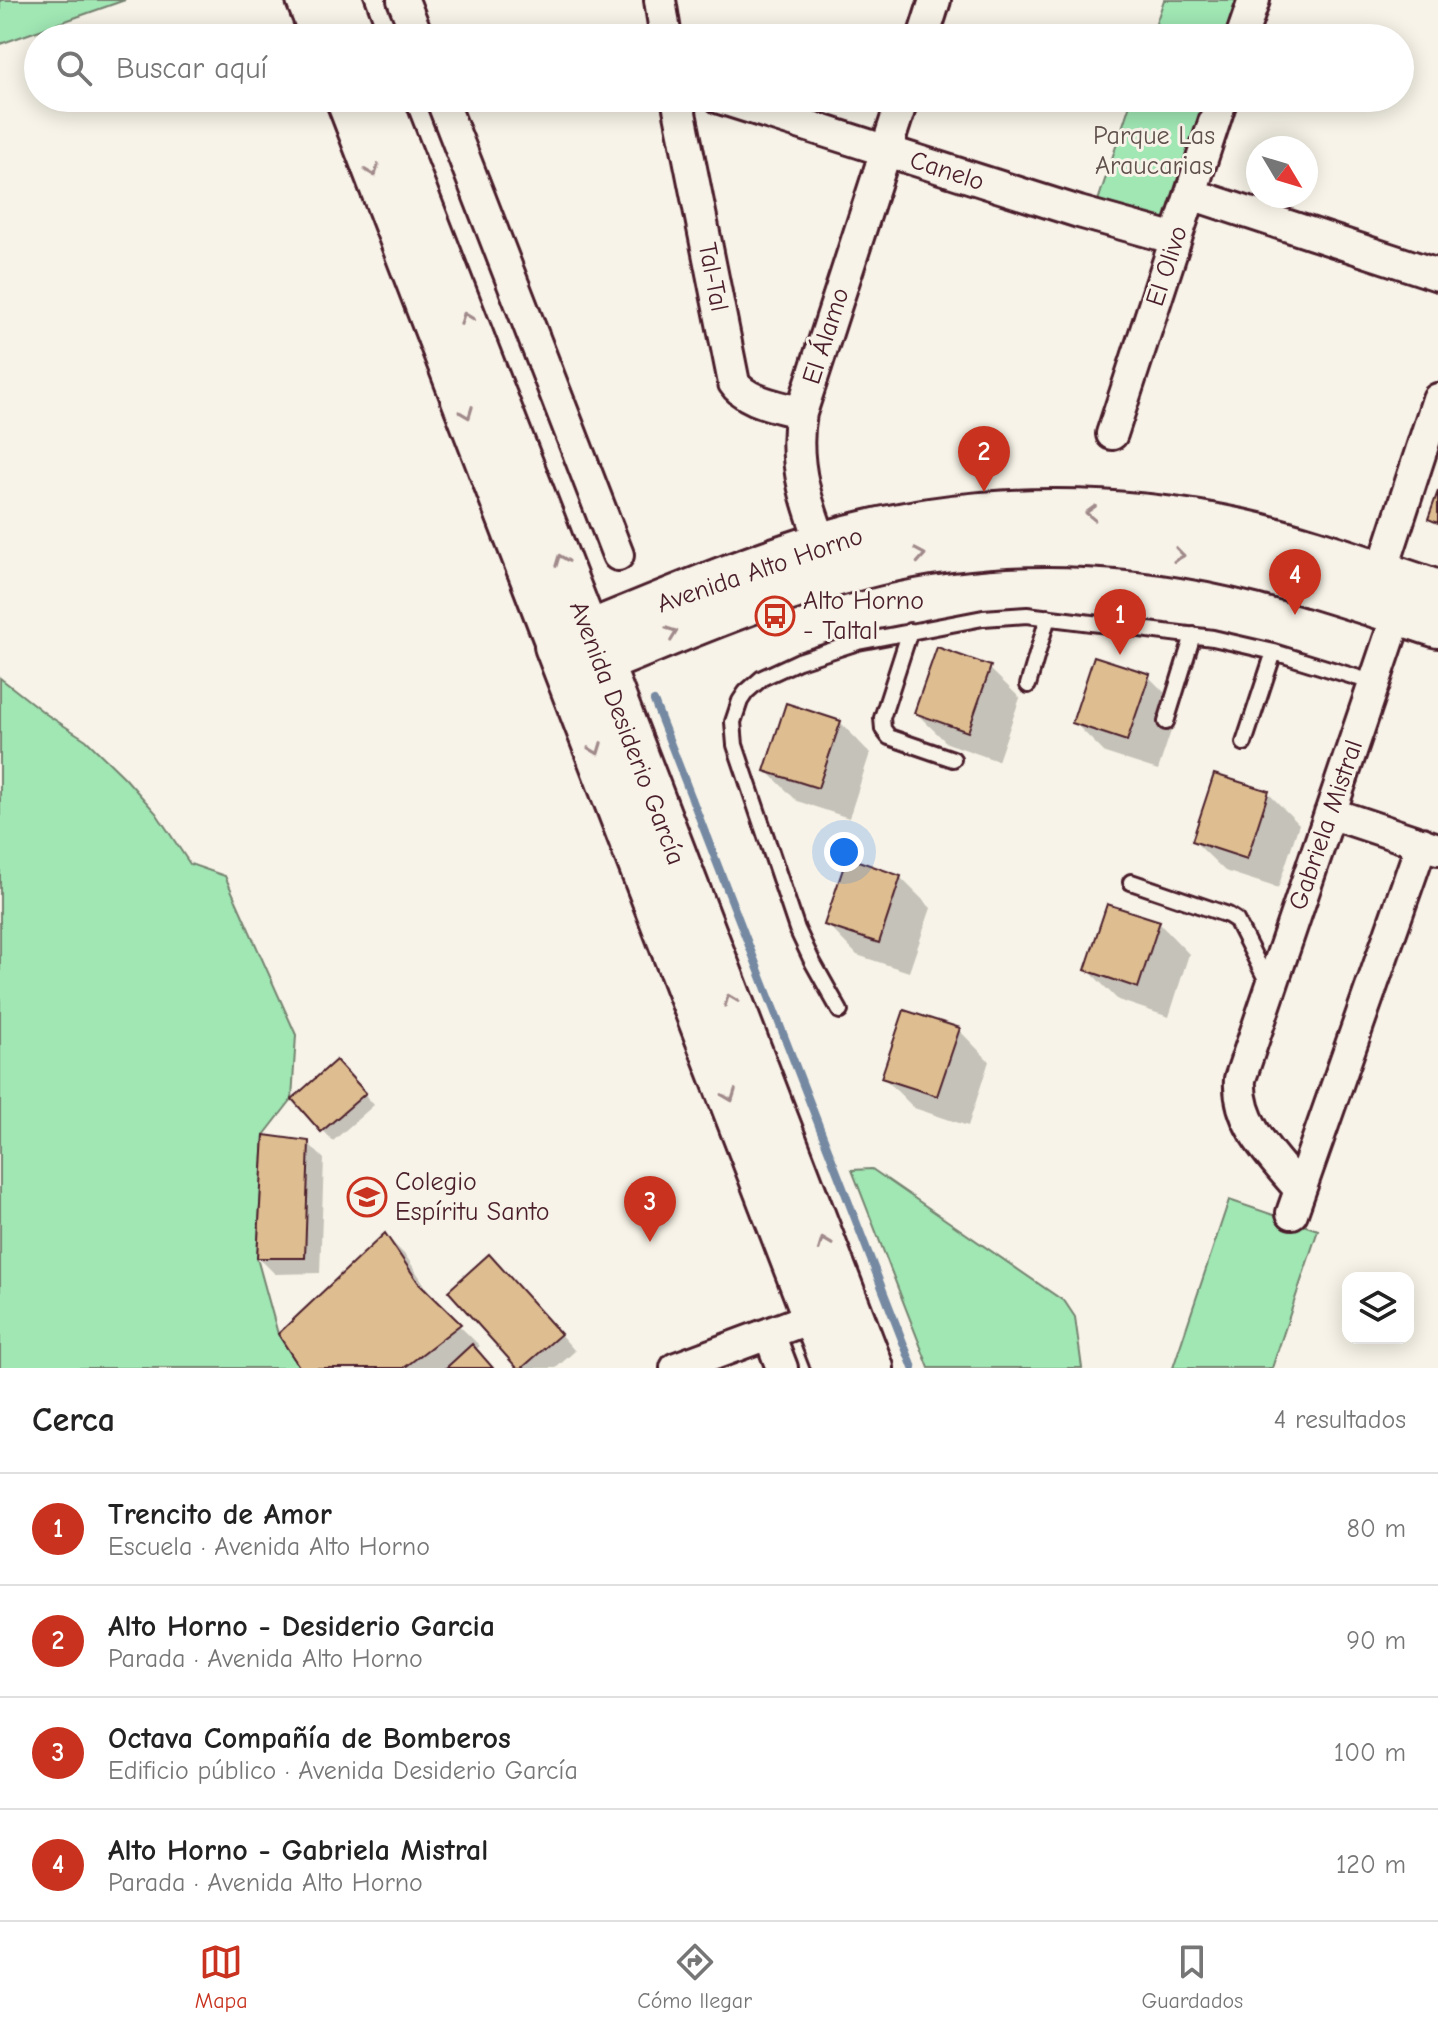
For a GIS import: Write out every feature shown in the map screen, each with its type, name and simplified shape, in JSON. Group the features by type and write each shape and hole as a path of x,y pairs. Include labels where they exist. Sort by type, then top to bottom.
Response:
{"main road":[{"name":"Avenida Alto Horno","path":"828,560 879,530 951,518 1052,511 1103,513 1196,523 1243,532 1438,592"},
{"name":"Avenida Alto Horno","path":"578,654 756,567 828,560 876,564 961,549 1049,544 1108,547 1201,558 1258,571 1438,626"},
{"name":"Avenida Desiderio García","path":"578,654 831,1310 872,1368"},
{"name":"Avenida Desiderio García","path":"831,1310 834,1368"}],"street":[{"path":"306,0 315,24"},
{"path":"343,0 352,24"},
{"path":"403,0 412,24"},
{"path":"660,0 664,24"},
{"path":"927,24 935,0"},
{"path":"1246,24 1254,0"},
{"name":"Avenida Desiderio García","path":"352,112 434,282 578,654"},
{"name":"Avenida Desiderio García","path":"385,112 434,282"},
{"path":"446,112 618,555"},
{"name":"Tal-Tal","path":"680,112 734,383 748,396 801,413"},
{"name":"Canelo","path":"764,112 1079,212 1176,239"},
{"name":"El Álamo","path":"828,560 798,469 797,431 899,112"},
{"name":"El Olivo","path":"1112,434 1217,112"},
{"path":"1191,194 1438,275"},
{"path":"1398,613 1381,574 1438,399"},
{"name":"Gabriela Mistral","path":"1398,613 1240,1079 1240,1102 1249,1126 1296,1202 1430,846"},
{"path":"1330,813 1430,846"},
{"path":"676,1368 831,1310"},
{"path":"769,1334 782,1368"}],"lane":[{"path":"840,1011 797,929 738,757 733,722 736,711 746,692 762,678 828,651 910,631 983,618 1027,615 1193,635 1274,652 1375,683"},
{"path":"1028,685 1048,617"},
{"path":"910,631 882,718 883,729 889,737 953,759"},
{"path":"1166,722 1193,635"},
{"path":"1244,743 1274,652"},
{"path":"1131,882 1236,920 1271,989"}],"green space":[{"path":"0,0 125,0 57,24 24,24 24,36 0,44"},
{"path":"1164,0 1244,0 1236,24 1156,24"},
{"name":"Parque Las Araucarias","path":"1127,112 1207,112 1169,229 1097,204"},
{"path":"0,678 86,740 125,778 156,813 190,864 225,876 296,1035 292,1099 264,1135 257,1258 278,1334 300,1368 0,1368"},
{"path":"872,1169 1065,1302 1075,1317 1082,1368 929,1368 852,1170"},
{"path":"1229,1200 1318,1230 1272,1368 1173,1368"}],"building":[{"path":"1438,491 1438,523 1428,519"},
{"path":"937,647 991,666 968,732 914,713"},
{"path":"1094,656 1150,674 1127,741 1072,723"},
{"path":"786,703 841,721 818,788 764,771"},
{"path":"1214,774 1269,791 1247,859 1192,841"},
{"path":"847,857 901,876 879,943 824,925"},
{"path":"1107,904 1160,921 1138,988 1085,970"},
{"path":"904,1010 960,1028 937,1096 881,1078"},
{"path":"336,1060 366,1093 321,1132 292,1099"},
{"path":"264,1135 309,1141 305,1258 257,1258"},
{"path":"385,1233 418,1282 461,1324 404,1368 300,1368 278,1334"},
{"path":"489,1254 561,1334 522,1368 517,1368 448,1291"},
{"path":"472,1344 493,1368 446,1368"}],"waterway":[{"path":"654,701 913,1368"}],"place":[{"name":"Alto Horno - Desiderio Garcia","path":"984,492"},
{"name":"Alto Horno - Gabriela Mistral","path":"1295,615"},
{"name":"Alto Horno - Taltal","path":"775,616"},
{"name":"Trencito de Amor","path":"1120,655"},
{"name":"Colegio Espíritu Santo","path":"367,1197"},
{"name":"Octava Compañía de Bomberos","path":"650,1242"}]}
